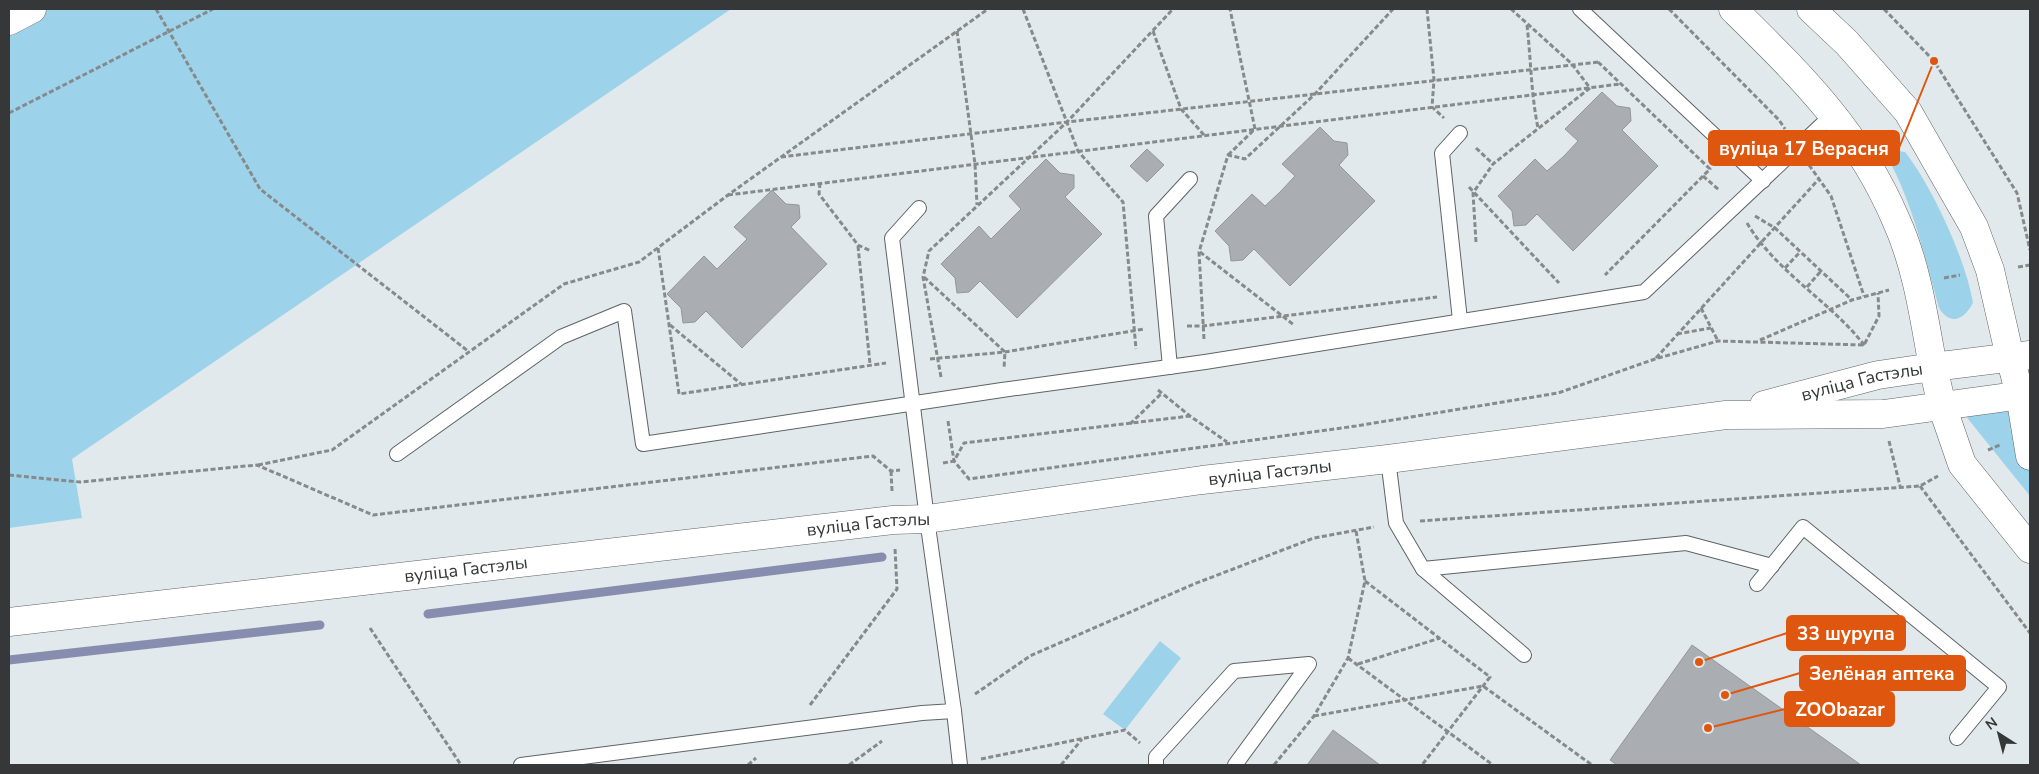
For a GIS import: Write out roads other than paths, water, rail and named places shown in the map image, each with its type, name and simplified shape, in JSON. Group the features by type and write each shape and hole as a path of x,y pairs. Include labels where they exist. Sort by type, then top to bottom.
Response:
{"street":[{"path":"9,21 32,9"},
{"path":"1733,9 1800,75 1862,152 1897,221 1917,283 1942,406 1962,464 2030,549"},
{"path":"1811,9 1846,43 1908,112 1974,227 2020,356 2029,447"},
{"name":"вуліца Гастэлы","path":"1726,415 1878,375 2020,356"},
{"name":"вуліца Гастэлы","path":"9,622 893,520 927,519 1202,480 1388,459 1726,415 1883,414 2025,395"}],"lane":[{"path":"1580,9 1658,80 1763,181"},
{"path":"396,454 561,337 624,312 642,444 944,398 1205,362 1644,292 1833,114"},
{"path":"1460,133 1442,153 1460,320"},
{"path":"1170,367 1156,216 1190,179"},
{"path":"919,208 892,238 927,519 954,711 959,762"},
{"path":"1388,459 1396,523 1423,569 1524,655"},
{"path":"1757,584 1803,527 1999,688 1957,738"},
{"path":"1423,569 1686,543 1772,566"},
{"path":"1156,765 1156,757 1234,671 1310,664 1235,765"},
{"path":"521,765 922,712 954,711"}],"waterway":[{"path":"428,614 882,557"},
{"path":"9,660 320,625"}],"place":[{"name":"вуліца 17 Верасня","path":"1934,61"},
{"name":"33 шурупа","path":"1699,662"},
{"name":"Зелёная аптека","path":"1725,695"},
{"name":"ZOObazar","path":"1708,728"}]}
